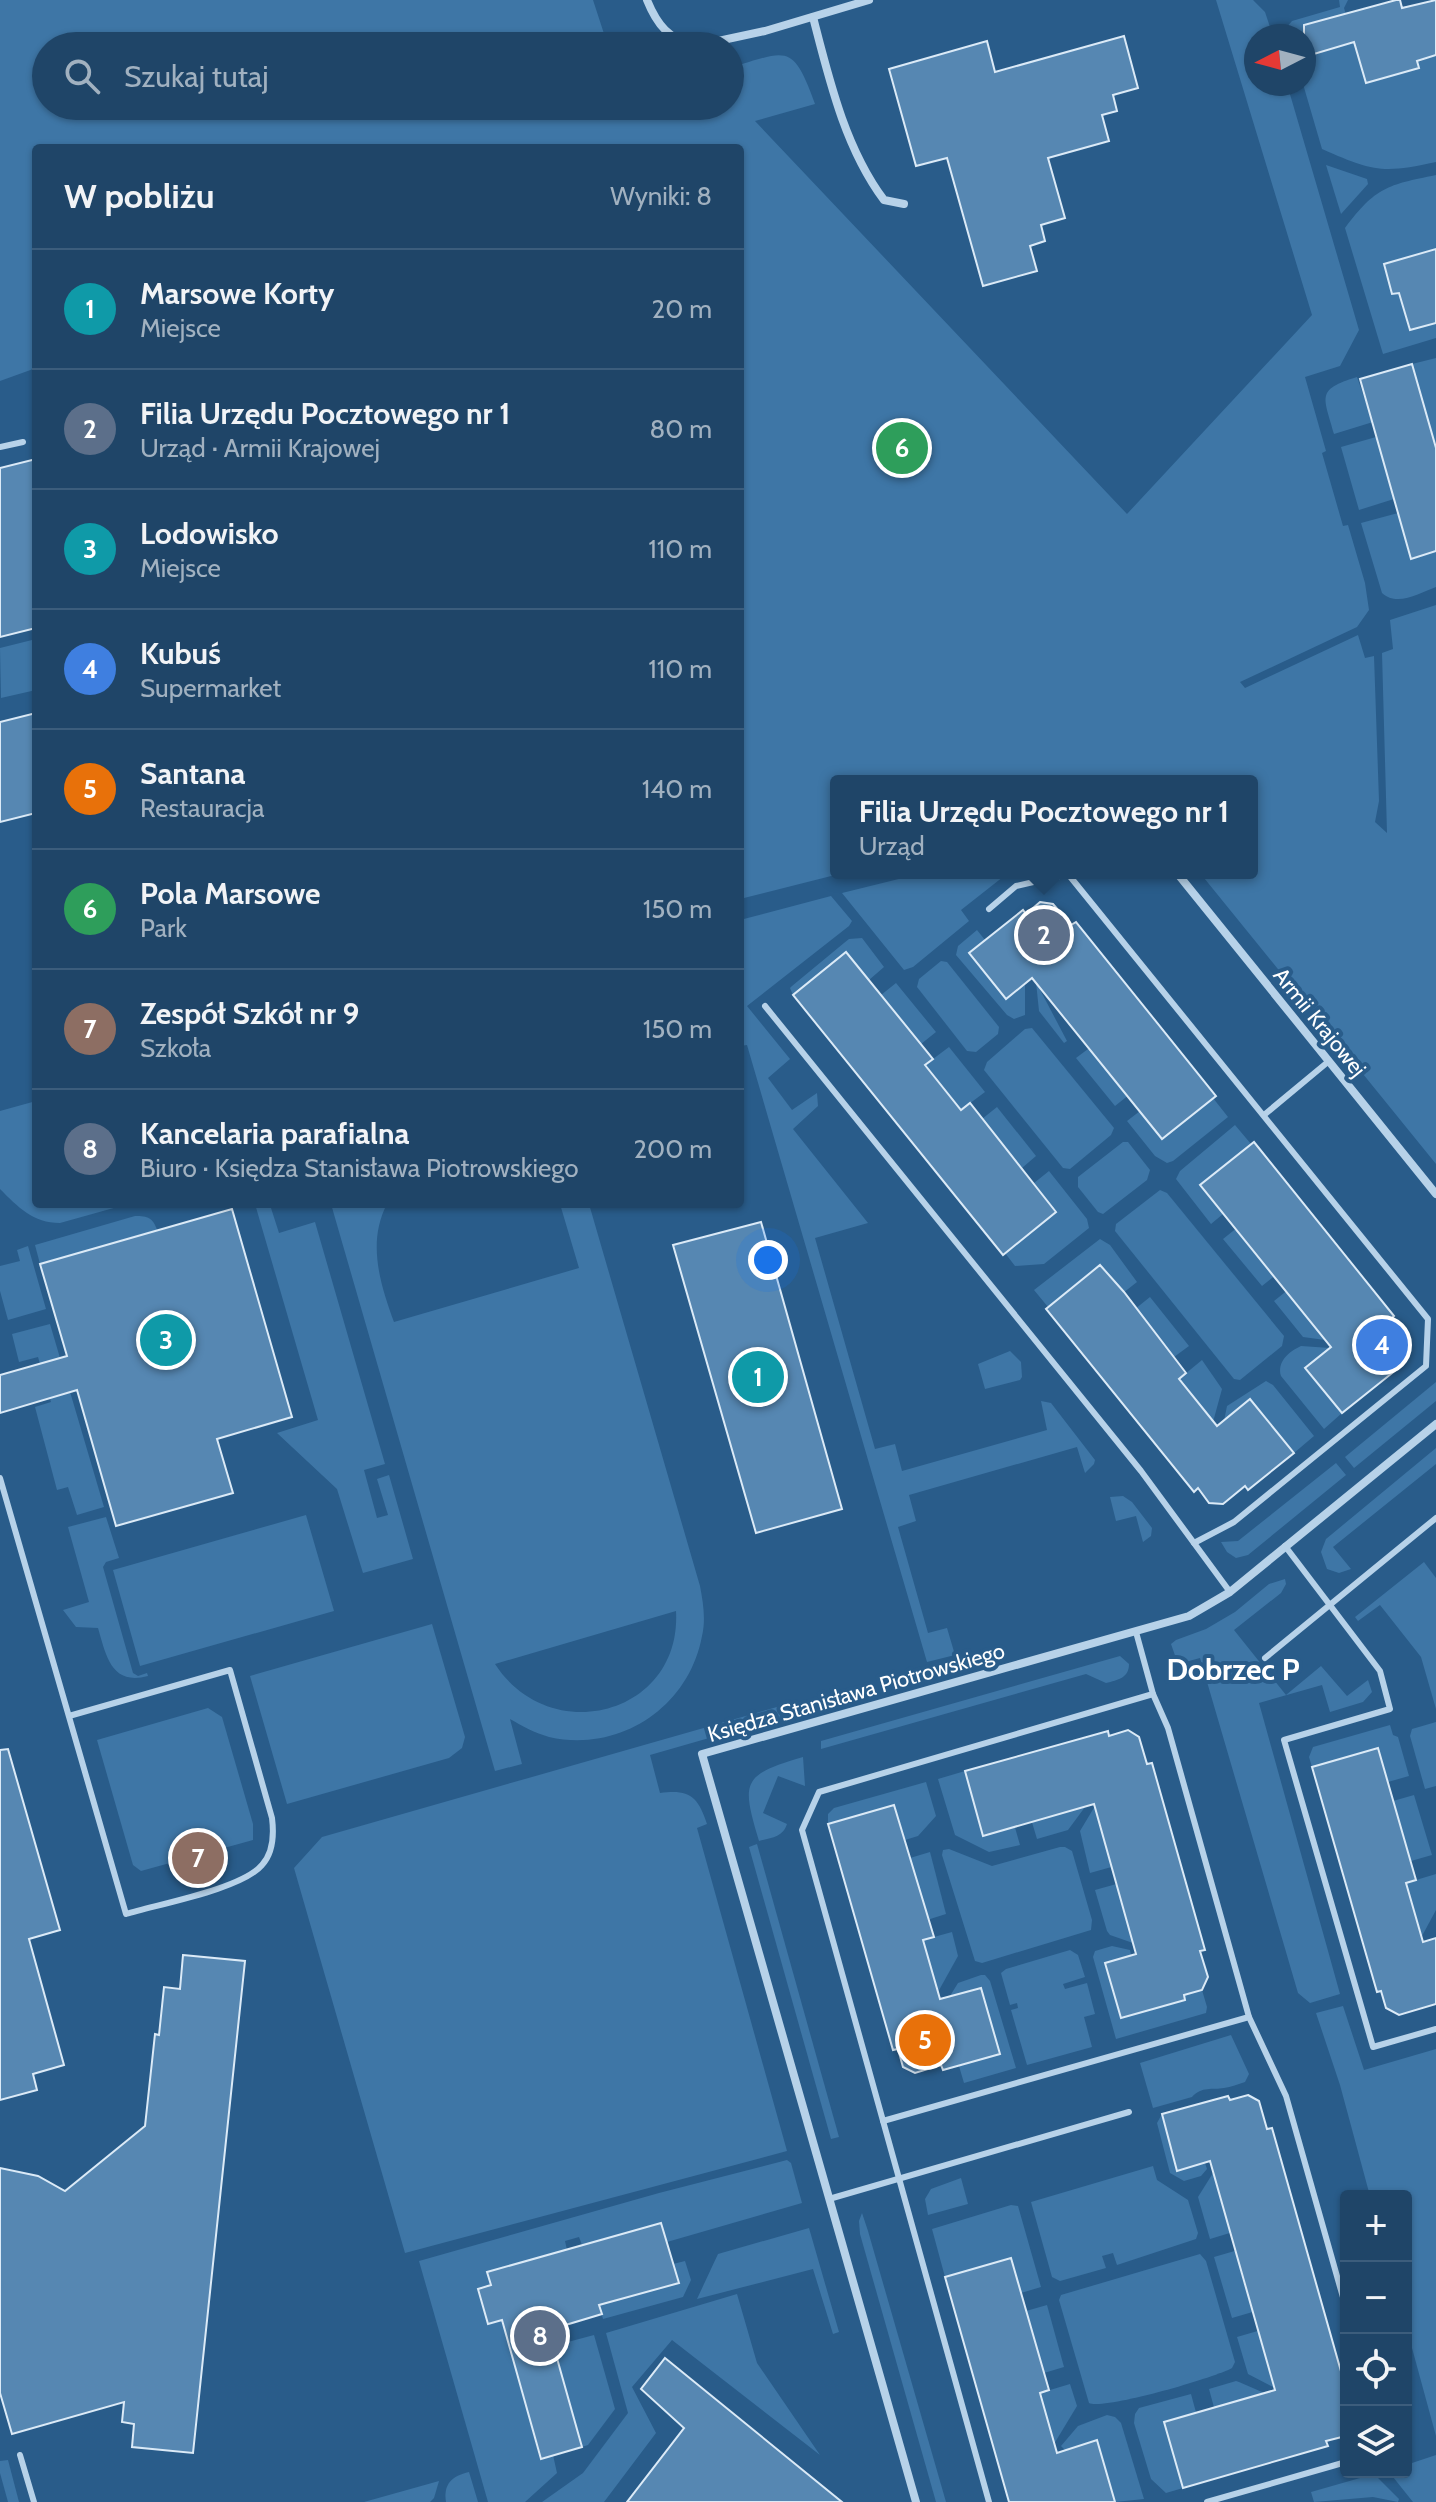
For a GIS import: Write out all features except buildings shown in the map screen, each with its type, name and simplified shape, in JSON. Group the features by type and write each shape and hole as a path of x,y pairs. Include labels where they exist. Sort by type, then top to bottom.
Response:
{"street":[{"path":"647,0 664,32"},
{"path":"744,36 869,0"},
{"path":"813,17 835,99 866,177 884,200 904,204"},
{"name":"Armii Krajowej","path":"1182,879 1436,1194"},
{"name":"Księdza Stanisława Piotrowskiego","path":"916,2502 702,1754 1189,1616 1230,1592 1436,1424"}],"lane":[{"path":"0,447 23,442"},
{"path":"989,909 1016,886 1046,879"},
{"path":"1072,879 1428,1319 1426,1366 1234,1522 1194,1543"},
{"path":"765,1006 1141,1471 1230,1592"},
{"path":"1264,1115 1329,1061"},
{"path":"0,1478 126,1914 233,1883 261,1866 272,1843 272,1818 230,1670 69,1716"},
{"path":"1265,1658 1436,1518"},
{"path":"1285,1546 1380,1671 1390,1709 1284,1740 1373,2047 1436,2029"},
{"path":"1136,1632 1153,1694 1168,1728 1249,2017 1286,2096 1340,2287"},
{"path":"989,2502 802,1830 819,1792 1153,1694"},
{"path":"883,2121 1249,2017"},
{"path":"829,2199 1129,2112"},
{"path":"20,2455 34,2502"},
{"path":"1207,2502 1340,2464"}],"shaded area":[{"path":"0,0 593,0 603,32 32,32 32,120 744,120 744,64 765,57 786,56 801,70 815,104 755,121 1127,514 1312,315 1245,96 1291,96 1359,330 1340,366 1305,377 1326,451 1322,453 1343,526 1348,525 1365,583 1369,610 1357,627 1240,682 1245,688 1358,635 1365,658 1374,656 1379,801 1375,822 1387,833 1382,653 1393,649 1390,620 1436,605 1436,1164 1205,879 1258,879 1258,775 830,775 830,876 744,898 744,144 32,144 32,369 0,381"},
{"path":"1216,0 1253,0 1265,12 1269,24 1244,24 1244,92"},
{"path":"1339,0 1348,0 1344,8 1366,83 1436,55 1436,162 1402,168 1378,168 1322,149 1307,96 1316,96 1316,24 1289,24 1340,7"},
{"path":"1326,165 1367,179 1368,184 1341,214"},
{"path":"1436,175 1436,249 1384,265 1392,294 1399,293 1409,330 1436,323 1436,338 1383,354 1345,228 1365,204 1384,190"},
{"path":"1436,358 1436,448 1412,364"},
{"path":"1357,377 1373,422 1334,434 1326,396 1334,386"},
{"path":"1376,437 1394,499 1359,510 1341,447"},
{"path":"1398,513 1411,558 1436,551 1436,587 1395,599 1382,593 1361,523"},
{"path":"32,640 32,691 1,698 0,648"},
{"path":"899,879 1000,879 961,910 969,921 913,967 904,970 842,893"},
{"path":"831,896 852,921 747,1006 790,1059 768,1078 792,1110 817,1093 818,1106 793,1129 868,1223 815,1238 875,1449 895,1444 902,1471 1047,1430 1041,1401 1051,1403 1095,1460 1085,1473 1077,1447 909,1495 916,1521 898,1527 928,1633 947,1628 955,1655 927,1662 747,1045 744,1045 744,919"},
{"path":"977,930 985,940 970,952 1025,983 1025,1015 1014,1019 1007,1015 956,955 958,946"},
{"path":"862,938 884,967 869,980 846,952 793,995 790,988 844,943 849,939"},
{"path":"941,961 947,962 999,1027 998,1034 976,1052 967,1051 917,987 919,979"},
{"path":"1036,982 1067,1041 1064,1043 1039,1011"},
{"path":"896,983 936,1032 921,1044 913,1034 910,1036 881,995"},
{"path":"1032,1028 1114,1128 1111,1135 1070,1169 1063,1168 984,1070 987,1062 1025,1029"},
{"path":"1092,1046 1130,1094 1115,1106 1076,1058"},
{"path":"949,1047 985,1092 961,1110 925,1065"},
{"path":"1213,1098 1228,1117 1167,1163 1155,1156 1127,1121 1140,1111 1162,1139"},
{"path":"32,1102 32,1208 114,1208 60,1223 42,1220 13,1202 0,1189 0,1111"},
{"path":"997,1107 1036,1156 1022,1168 982,1119"},
{"path":"1235,1125 1251,1144 1201,1185 1223,1214 1211,1224 1176,1179 1180,1171"},
{"path":"1123,1142 1128,1142 1150,1170 1147,1180 1103,1214 1078,1187 1078,1177"},
{"path":"1049,1171 1087,1219 1089,1228 1044,1264 1015,1266 1005,1253 1056,1212 1034,1183"},
{"path":"1160,1190 1167,1193 1284,1336 1282,1346 1240,1380 1234,1379 1115,1231 1116,1224"},
{"path":"256,1208 271,1208 279,1233 315,1222 385,1464 364,1470 377,1518 388,1515 377,1479 389,1475 413,1559 363,1573 337,1489 277,1433 318,1420"},
{"path":"332,1208 385,1208 378,1233 378,1263 394,1322 579,1268 561,1208 590,1208 700,1586 704,1617 702,1636 695,1661 683,1684 667,1703 625,1731 601,1738 575,1740 549,1737 510,1719 522,1764 495,1771","holes":["676,1611 672,1647 658,1675 636,1696 608,1708 578,1712 547,1706 519,1690 495,1664"]},
{"path":"135,1216 149,1218 157,1230 40,1264 35,1245"},
{"path":"1238,1227 1254,1253 1277,1274 1262,1286 1223,1239"},
{"path":"1100,1239 1110,1245 1137,1282 1123,1293 1100,1266 1048,1307 1034,1290"},
{"path":"28,1246 46,1309 8,1320 0,1291 0,1266 20,1261 17,1250"},
{"path":"1289,1289 1296,1299 1294,1301 1325,1340 1303,1337 1274,1301"},
{"path":"1150,1297 1189,1346 1174,1357 1167,1348 1163,1349 1135,1309"},
{"path":"50,1324 104,1507 77,1515 68,1487 57,1490 35,1407 51,1402 38,1357 19,1362 12,1334"},
{"path":"1301,1346 1330,1348 1305,1368 1342,1413 1324,1429 1281,1376 1285,1358"},
{"path":"1010,1351 1021,1362 1022,1377 985,1389 978,1364"},
{"path":"1202,1360 1222,1389 1213,1422 1179,1379"},
{"path":"1266,1381 1273,1385 1314,1436 1294,1453 1250,1400 1224,1421 1227,1406"},
{"path":"1436,1382 1436,1401 1354,1468 1345,1457"},
{"path":"1436,1448 1436,1464 1333,1547 1351,1569 1339,1573 1327,1569 1321,1552 1326,1539"},
{"path":"1336,1463 1346,1475 1248,1555 1236,1558 1227,1552 1221,1542 1238,1541"},
{"path":"1123,1496 1132,1502 1152,1528 1151,1536 1143,1542 1136,1516 1116,1521 1110,1497"},
{"path":"306,1515 334,1611 140,1666 113,1570"},
{"path":"106,1517 119,1558 106,1562 103,1567 133,1673 138,1676 147,1673 148,1676 126,1677 118,1672 108,1658 98,1628 76,1627 63,1610 89,1602 68,1527"},
{"path":"1424,1562 1436,1578 1436,1709 1421,1657 1380,1605 1358,1621 1355,1617"},
{"path":"1285,1579 1281,1593 1234,1630 1286,1695 1321,1666 1347,1696 1368,1680 1372,1692 1363,1702 1330,1712 1322,1685 1259,1703 1340,1994 1310,2003 1298,1993 1200,1658 1178,1664 1171,1644 1206,1629 1235,1612 1269,1584"},
{"path":"432,1624 465,1737 462,1748 449,1758 287,1804 250,1676"},
{"path":"1120,1656 1129,1664 1129,1669 1115,1681 1106,1683 1086,1674 821,1749 821,1741"},
{"path":"784,1705 786,1716 650,1755 660,1793 678,1792 691,1796 707,1824 697,1828 787,2151 405,2253 294,1868 322,1837"},
{"path":"208,1708 222,1717 253,1824 253,1840 141,1871 133,1865 97,1740"},
{"path":"1436,1722 1436,1786 1425,1789 1410,1736 1412,1729"},
{"path":"1390,1725 1393,1735 1398,1737 1409,1776 1388,1782 1378,1748 1312,1767 1309,1757 1313,1747"},
{"path":"803,1757 805,1786 778,1776 763,1813 787,1824 783,1832 759,1841 750,1805 751,1783 768,1769"},
{"path":"965,1771 983,1836 1014,1824 1020,1845 989,1852 955,1835 938,1779"},
{"path":"926,1782 936,1816 918,1836 905,1840 894,1805 828,1824 828,1814 834,1808"},
{"path":"1414,1795 1432,1855 1411,1861 1393,1801"},
{"path":"1088,1803 1068,1830 1037,1839 1031,1819"},
{"path":"1095,1806 1108,1853 1115,1866 1090,1873 1080,1831"},
{"path":"757,1844 839,2137 831,2139 749,1847"},
{"path":"1060,1847 1072,1851 1092,1920 1091,1930 982,1963 975,1961 943,1850 949,1849 992,1866"},
{"path":"930,1852 946,1914 927,1920 910,1858"},
{"path":"1436,1874 1436,1910 1422,1936 1406,1883"},
{"path":"1120,1883 1133,1943 1107,1931 1095,1890"},
{"path":"952,1932 958,1956 938,1992 923,1940"},
{"path":"1112,1946 1130,1950 1131,1955 1105,1963 1121,2018 1185,2000 1184,1995 1202,1990 1206,2013 1116,2039 1093,1957 1095,1951"},
{"path":"1070,1950 1078,1955 1085,1977 1063,1984 1065,1989 1087,1983 1095,2014 1084,2017 1092,2047 1027,2065 1011,2010 1018,2008 1017,2003 1010,2005 1001,1973"},
{"path":"981,1975 990,1981 1016,2068 964,2083 959,2066 999,2054 981,1988 950,1996 958,1983"},
{"path":"1343,2006 1364,2070 1436,2049 1436,2436 1412,2348 1412,2190 1368,2190 1340,2085 1316,2013"},
{"path":"1231,2035 1249,2074 1245,2082 1227,2088 1203,2090 1192,2097 1153,2108 1140,2063"},
{"path":"1162,2114 1177,2170 1205,2163 1207,2169 1201,2176 1184,2181 1170,2173 1157,2123"},
{"path":"787,2160 791,2163 802,2203 667,2242 661,2223 582,2245 579,2237 565,2241 567,2250 487,2272 491,2285 479,2289 506,2332 540,2459 553,2455 557,2473 525,2502 488,2502 419,2261"},
{"path":"1153,2166 1157,2180 1188,2200 1198,2233 1196,2239 1117,2265 1113,2253 1102,2256 1106,2268 1060,2281 1052,2277 1031,2202"},
{"path":"1213,2173 1226,2219 1230,2219 1233,2232 1210,2239 1198,2197"},
{"path":"961,2178 968,2204 928,2215 925,2199 931,2189"},
{"path":"1011,2205 1018,2206 1041,2287 1021,2293 1010,2258 945,2277 932,2229"},
{"path":"862,2213 946,2502 936,2502 860,2234"},
{"path":"809,2228 839,2332 833,2334 813,2269 697,2299 718,2254"},
{"path":"1238,2250 1243,2281 1256,2311 1232,2318 1214,2257"},
{"path":"1200,2254 1206,2261 1235,2362 1232,2368 1136,2398 1089,2403 1059,2300 1061,2295"},
{"path":"685,2261 691,2280 683,2297 603,2319 599,2305 678,2283 673,2264"},
{"path":"737,2294 757,2363 820,2455 672,2340 632,2387 656,2433 604,2502 542,2502 583,2473 628,2413 606,2333"},
{"path":"1047,2305 1064,2367 1044,2373 1026,2311"},
{"path":"1261,2330 1261,2343 1275,2388 1248,2374 1237,2337"},
{"path":"594,2335 615,2409 588,2445 582,2447 553,2346"},
{"path":"1236,2381 1269,2395 1228,2403 1215,2411 1209,2389"},
{"path":"1070,2384 1077,2406 1054,2444 1040,2393"},
{"path":"1191,2394 1197,2416 1165,2422 1183,2488 1166,2493 1151,2479 1134,2423 1135,2414 1139,2408"},
{"path":"1107,2415 1121,2423 1144,2499 1115,2502 1061,2446 1078,2426"},
{"path":"1436,2455 1436,2502 1413,2502 1394,2478 1412,2478 1412,2463"},
{"path":"8,2460 19,2502 8,2502 0,2473 0,2461"},
{"path":"469,2472 478,2502 446,2502 450,2482"},
{"path":"1360,2478 1378,2478 1399,2499 1398,2502 1373,2497 1314,2502 1311,2492"},
{"path":"439,2481 430,2502 364,2502"}],"place":[{"name":"Pola Marsowe","path":"902,448"},
{"name":"Filia Urzędu Pocztowego nr 1","path":"1044,935"},
{"name":"Lodowisko","path":"166,1340"},
{"name":"Kubuś","path":"1382,1345"},
{"name":"Marsowe Korty","path":"758,1377"},
{"name":"Zespół Szkół nr 9","path":"198,1858"},
{"name":"Santana","path":"925,2040"},
{"name":"Kancelaria parafialna","path":"540,2336"}],"district":[{"name":"Dobrzec P","path":"1233,1670"}]}
